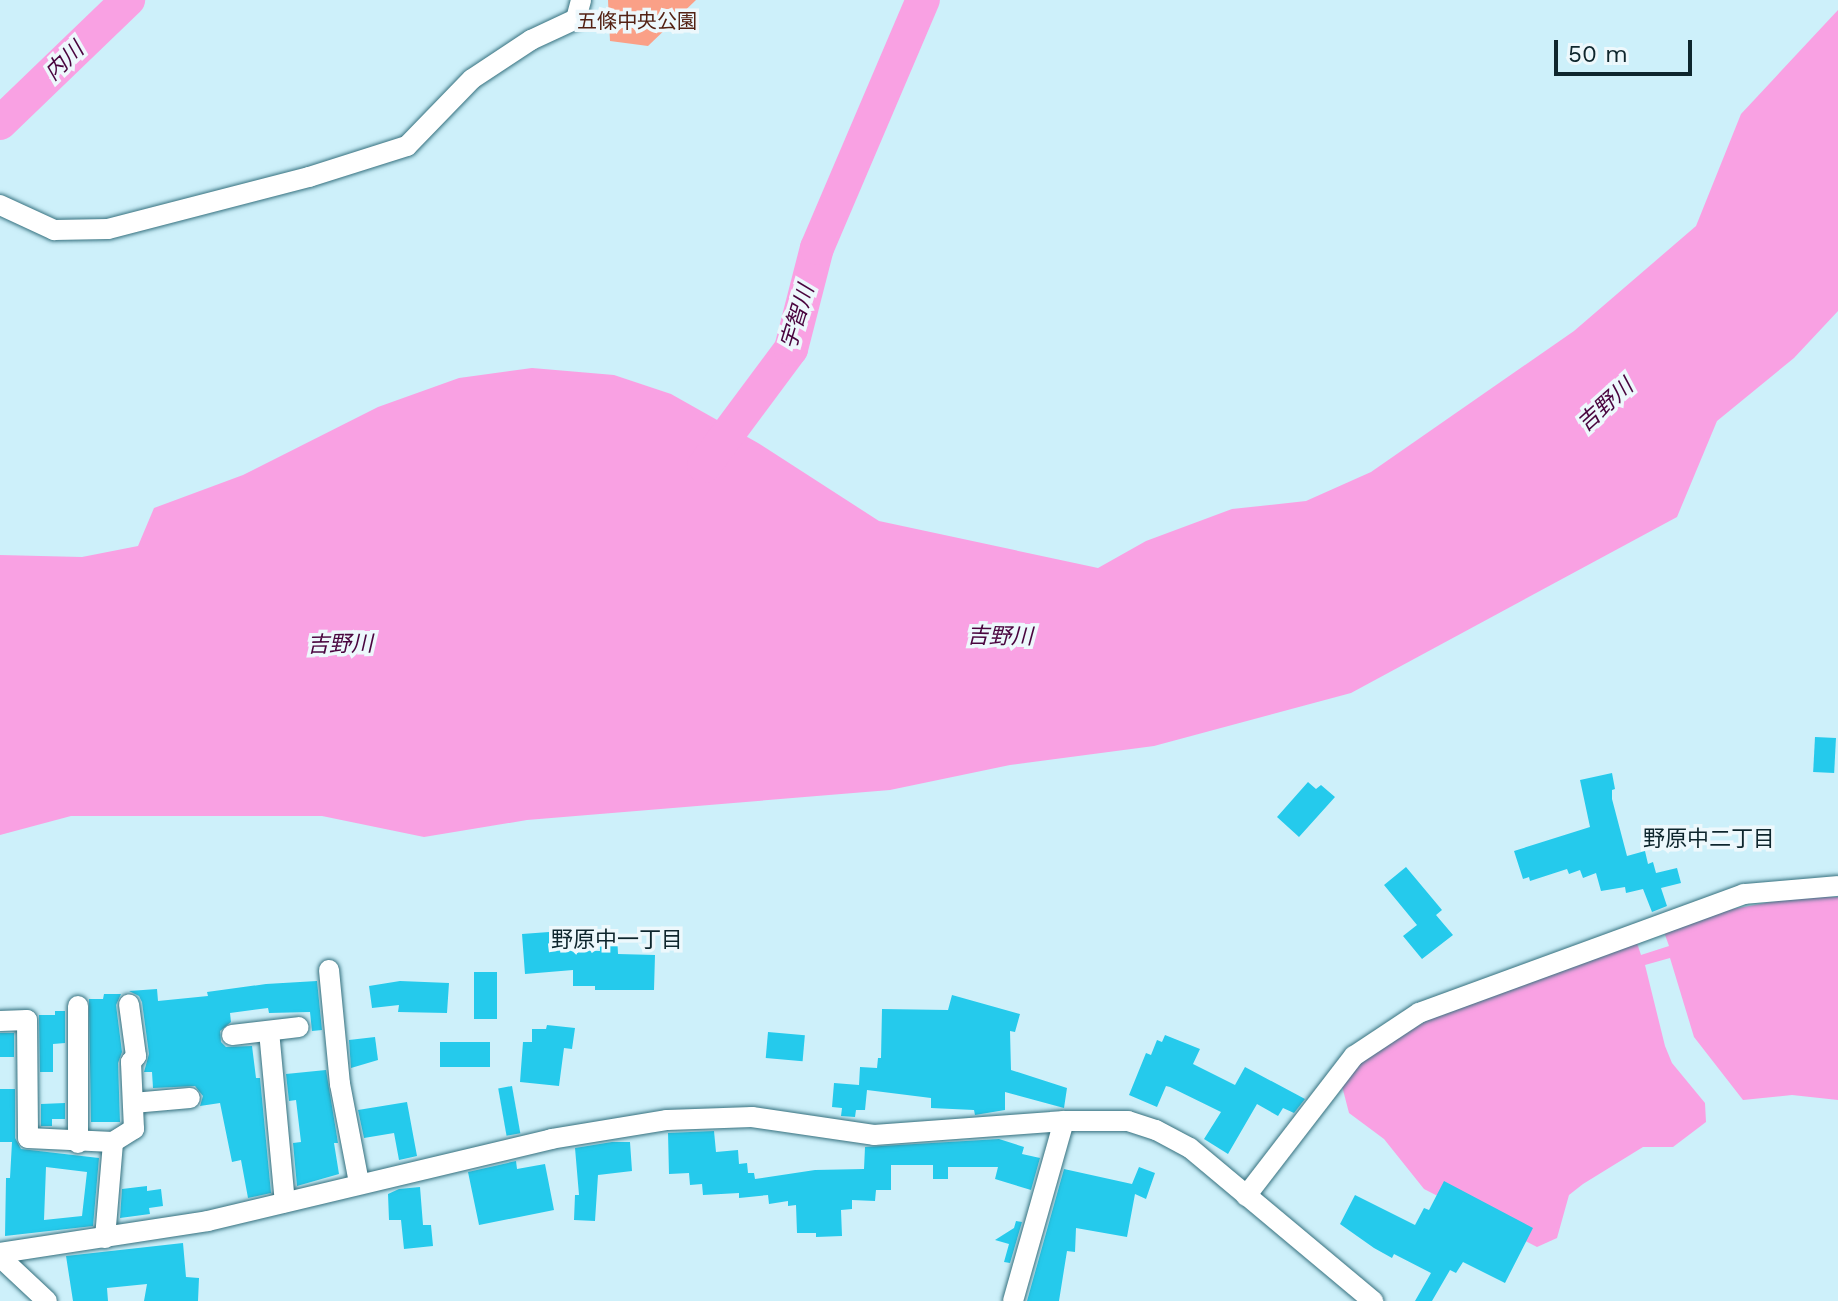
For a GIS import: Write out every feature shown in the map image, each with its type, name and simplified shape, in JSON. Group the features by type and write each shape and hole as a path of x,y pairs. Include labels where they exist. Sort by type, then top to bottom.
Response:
{"street":[{"path":"0,205 54,230 108,229 309,177 407,146 472,79 531,40 576,19 581,0"},
{"path":"1246,1196 1354,1056 1419,1013 1744,894 1838,886"},
{"path":"329,970 340,1084 359,1183"},
{"path":"0,1021 27,1020 28,1138 78,1143 113,1142 134,1129 131,1062 136,1056 129,1004"},
{"path":"78,1006 78,1143"},
{"path":"232,1035 299,1027"},
{"path":"269,1031 285,1202"},
{"path":"133,1103 190,1098"},
{"path":"0,1255 208,1221 551,1139 667,1120 752,1117 874,1135 1064,1121 1128,1121 1156,1130 1190,1148 1373,1301"},
{"path":"1013,1301 1064,1121"},
{"path":"105,1238 113,1142"},
{"path":"0,1255 47,1301"}],"green space":[{"name":"五條中央公園","path":"608,0 696,0 648,46 610,41"}],"water":[{"name":"吉野川","path":"1838,10 1838,311 1794,358 1717,421 1677,517 1351,693 1154,746 1010,765 890,790 527,820 424,837 322,816 71,816 0,835 0,555 82,557 138,546 154,508 243,475 378,407 459,378 532,368 614,375 671,394 758,443 879,521 1098,568 1146,541 1232,509 1306,501 1371,472 1574,331 1696,226 1741,114"},
{"path":"1798,897 1838,897 1838,1100 1792,1095 1743,1100 1694,1037 1670,958 1645,965 1665,1046 1672,1063 1705,1103 1706,1122 1673,1147 1643,1147 1583,1184 1569,1195 1557,1238 1537,1247 1424,1189 1384,1139 1349,1113 1342,1086 1350,1071 1383,1046 1433,1017 1637,943 1641,955 1669,946 1664,932 1722,911"}],"building":[{"path":"1815,737 1836,738 1834,773 1813,772"},
{"path":"1612,773 1615,789 1612,790 1612,799 1627,856 1645,851 1648,864 1653,862 1656,873 1677,868 1681,883 1661,888 1667,906 1652,912 1643,889 1626,893 1625,887 1601,891 1596,873 1583,878 1580,870 1569,874 1567,869 1530,881 1529,877 1523,879 1514,851 1590,827 1580,780"},
{"path":"1308,782 1316,789 1321,785 1335,797 1299,837 1277,817"},
{"path":"1406,867 1442,910 1436,915 1453,935 1422,959 1403,936 1417,925 1384,885"},
{"path":"549,932 550,950 600,951 600,934 617,934 618,954 655,955 654,990 595,990 595,986 573,986 573,970 525,974 522,934"},
{"path":"474,972 497,972 497,1019 474,1019"},
{"path":"317,981 322,1030 312,1031 310,1012 269,1013 268,1008 230,1013 231,1022 220,1031 221,1042 226,1047 252,1046 256,1078 260,1078 271,1193 248,1198 241,1160 232,1162 220,1103 200,1106 203,1096 195,1086 153,1088 152,1072 144,1072 149,1054 142,1002 139,996 129,991 157,989 158,1001 208,996 207,992 266,984"},
{"path":"400,981 449,983 447,1013 398,1012 399,1005 372,1008 369,986"},
{"path":"104,994 121,994 116,1005 122,1052 118,1063 120,1122 91,1122 89,999 103,999"},
{"path":"952,995 1020,1014 1015,1032 1010,1031 1011,1070 1067,1088 1064,1108 1005,1092 1005,1110 975,1115 974,1110 931,1108 931,1098 867,1090 865,1110 856,1110 855,1117 841,1116 842,1108 832,1107 834,1083 859,1085 860,1067 877,1068 878,1058 881,1058 882,1009 948,1010"},
{"path":"55,1011 65,1011 65,1043 53,1044 53,1072 40,1072 39,1015 55,1015"},
{"path":"547,1025 575,1028 572,1049 564,1048 559,1086 520,1082 523,1042 532,1042 532,1029 546,1029"},
{"path":"768,1032 805,1035 803,1061 766,1058"},
{"path":"0,1033 14,1033 14,1057 0,1057"},
{"path":"1165,1035 1200,1049 1193,1064 1235,1085 1245,1067 1305,1099 1294,1113 1283,1108 1278,1116 1257,1104 1228,1154 1204,1139 1221,1112 1166,1086 1157,1107 1129,1095 1146,1053 1151,1055 1157,1040 1162,1042"},
{"path":"375,1037 378,1060 351,1068 349,1040"},
{"path":"440,1042 490,1042 490,1067 440,1067"},
{"path":"326,1070 338,1143 334,1143 339,1174 297,1186 293,1143 301,1142 296,1100 289,1101 286,1074"},
{"path":"512,1086 520,1133 507,1136 498,1088"},
{"path":"0,1089 15,1089 15,1138 21,1149 99,1158 93,1226 5,1236 6,1178 10,1178 12,1142 0,1142","holes":["46,1167 87,1172 82,1216 44,1220"]},
{"path":"407,1102 417,1156 399,1160 394,1133 364,1138 358,1110"},
{"path":"65,1103 65,1119 52,1119 52,1126 41,1126 41,1104"},
{"path":"714,1131 716,1152 738,1150 739,1164 747,1163 748,1173 754,1173 755,1179 815,1170 864,1169 865,1147 999,1139 1024,1147 1022,1154 1040,1158 1031,1190 995,1179 998,1167 948,1167 948,1179 933,1179 933,1165 891,1165 891,1190 876,1190 875,1201 852,1200 852,1209 841,1210 842,1236 816,1237 816,1233 797,1233 796,1205 788,1206 788,1201 769,1204 768,1195 739,1198 739,1193 703,1195 702,1184 690,1185 689,1173 669,1174 668,1133"},
{"path":"630,1142 632,1171 598,1175 595,1221 574,1220 575,1195 579,1195 575,1148"},
{"path":"516,1161 517,1169 545,1164 554,1210 479,1225 468,1172"},
{"path":"1139,1167 1155,1173 1146,1199 1135,1194 1127,1237 1076,1228 1075,1252 1067,1251 1059,1301 1027,1301 1064,1169 1132,1184"},
{"path":"1444,1181 1533,1228 1505,1283 1463,1262 1456,1273 1450,1270 1432,1301 1415,1301 1431,1273 1394,1254 1392,1258 1340,1224 1355,1195 1415,1225 1424,1208 1429,1210"},
{"path":"147,1186 147,1191 161,1189 163,1206 149,1208 150,1214 120,1218 122,1189"},
{"path":"420,1187 423,1225 431,1225 433,1246 404,1249 401,1220 389,1220 388,1194 399,1189"},
{"path":"1016,1221 1022,1222 1010,1263 1004,1262 1009,1244 995,1240 1014,1228"},
{"path":"183,1243 186,1277 199,1278 198,1301 144,1301 147,1284 107,1288 108,1301 73,1301 66,1256"}],"waterway":[{"name":"内川","path":"0,123 128,0"},
{"name":"宇智川","path":"704,466 791,349 817,248 923,0"}],"district":[{"name":"野原中二丁目","path":"1709,839"},
{"name":"野原中一丁目","path":"617,940"}]}
